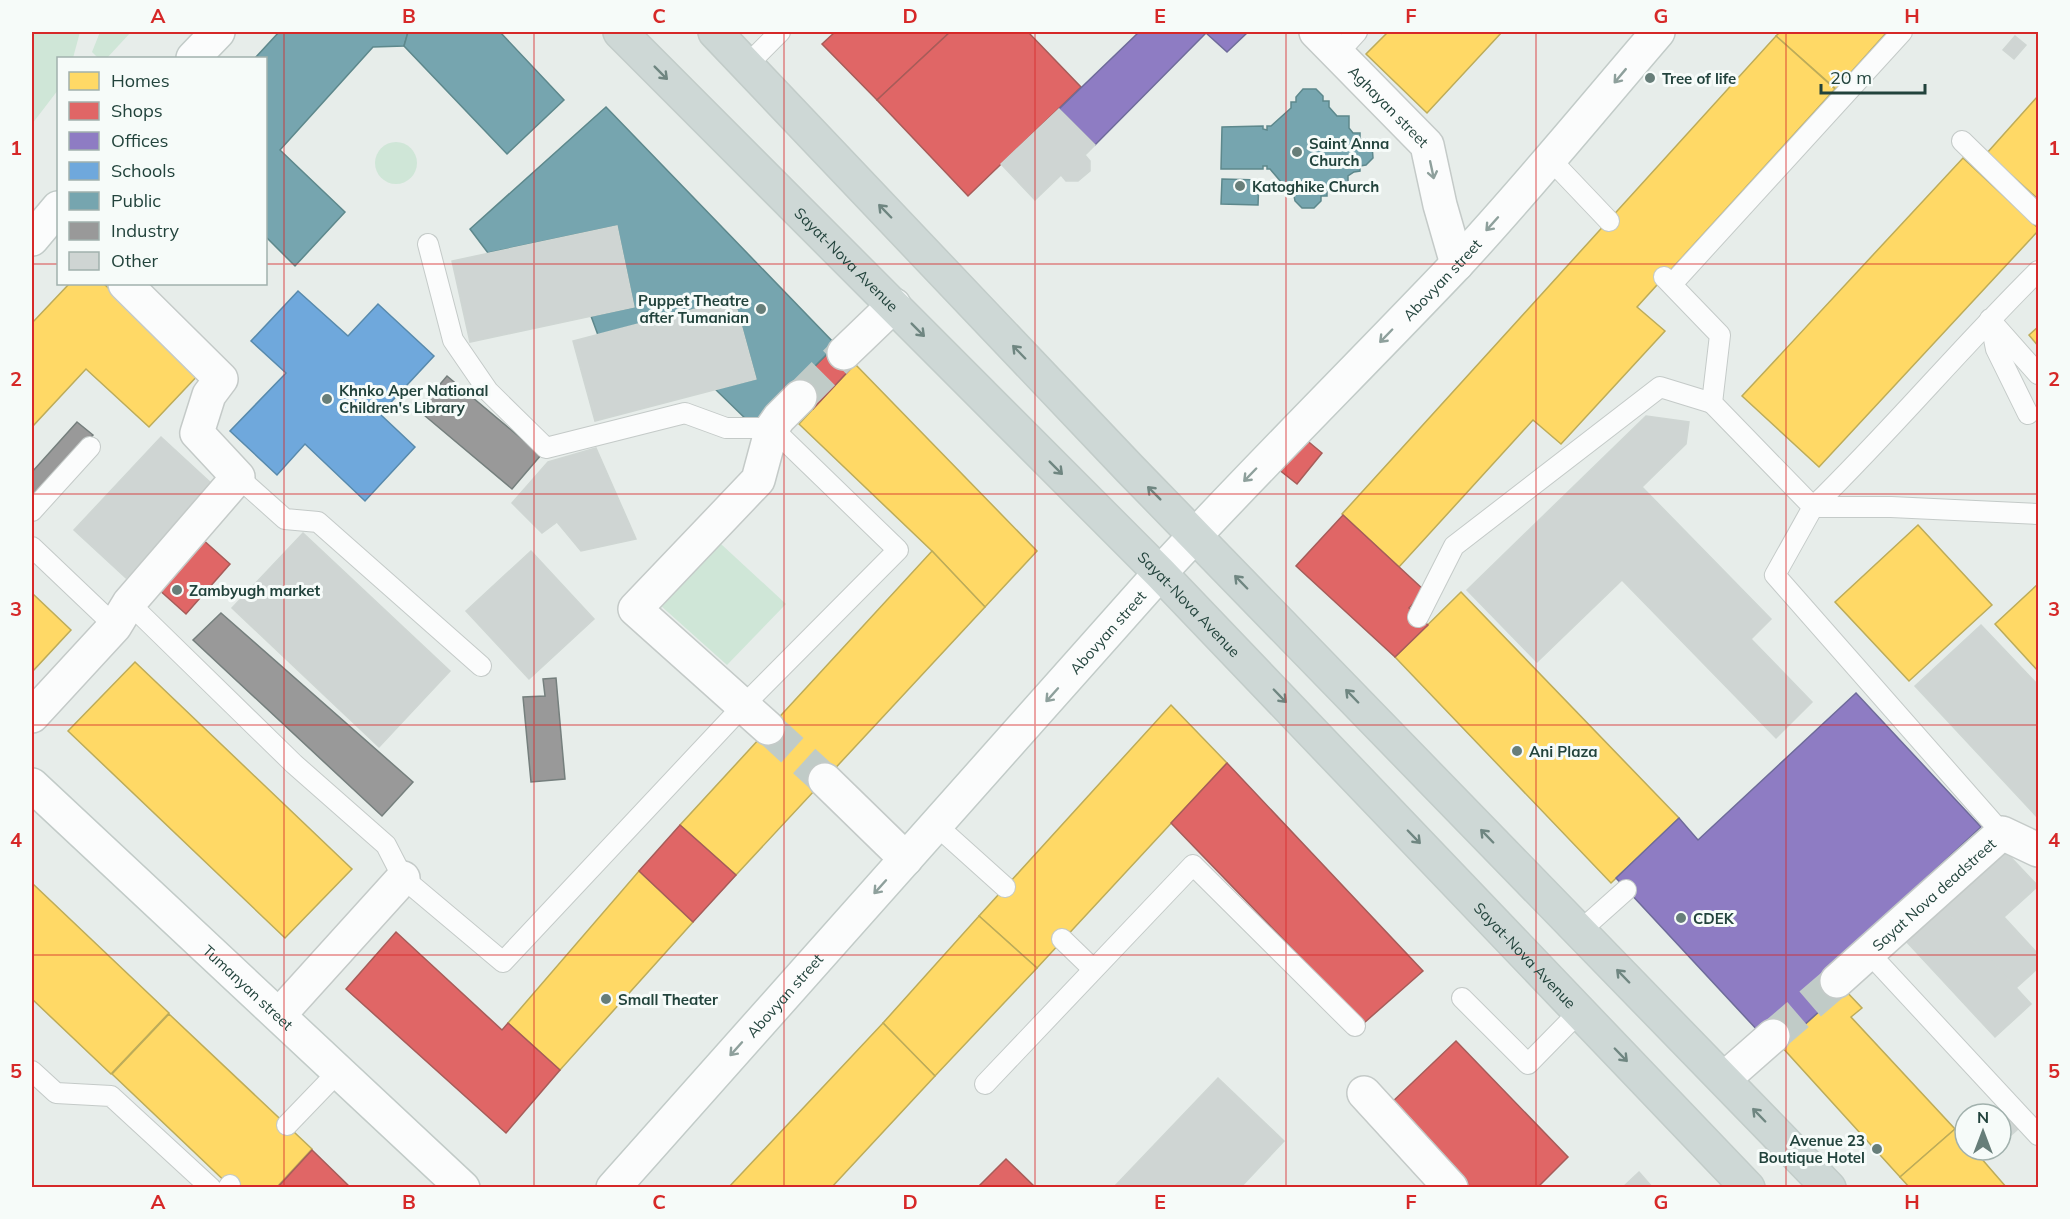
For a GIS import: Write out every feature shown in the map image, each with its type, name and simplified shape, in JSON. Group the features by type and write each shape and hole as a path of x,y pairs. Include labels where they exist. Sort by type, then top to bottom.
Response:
{"main road":[{"name":"Sayat-Nova Avenue","path":"620,32 1160,573 1748,1188"},
{"path":"715,32 1122,460 1829,1188"}],"street":[{"path":"195,57 218,32"},
{"name":"Abovyan street","path":"613,1188 1160,573 1456,264 1550,159 1658,32"},
{"name":"Aghayan street","path":"1337,39 1427,145 1456,264"},
{"path":"32,239 57,213"},
{"path":"32,716 122,615 238,477 197,433 209,395 221,379 127,285"},
{"path":"844,353 894,305"},
{"path":"768,728 635,609 758,480 772,428 800,397"},
{"path":"825,780 906,859"},
{"name":"Tumanyan street","path":"32,785 463,1188"},
{"name":"Sayat Nova deadstreet","path":"1837,981 2002,834 2038,850"},
{"path":"279,1016 403,878"},
{"path":"1724,1079 1773,1036"},
{"path":"1364,1093 1451,1188"}],"lane":[{"path":"747,65 780,32"},
{"path":"1712,403 1720,335 1668,281 1902,32"},
{"path":"1962,141 2038,215"},
{"path":"1550,159 1609,221"},
{"path":"32,547 122,615 386,845 403,878 502,962 743,706 898,550 772,428 726,428 685,413 546,448 488,391 453,340 428,244"},
{"path":"2002,834 1775,575 1813,507 1848,473 1990,319 2038,271"},
{"path":"1990,319 2038,374"},
{"path":"1990,319 1996,349 2028,414"},
{"path":"1418,617 1454,546 1660,387 1712,403 1813,507 1891,507 2038,514"},
{"path":"32,511 90,447"},
{"path":"238,477 285,519 318,522 481,666"},
{"path":"936,825 1005,887"},
{"path":"985,1084 1193,865 1355,1026"},
{"path":"1580,931 1626,890"},
{"path":"1062,939 1093,969"},
{"path":"1869,952 2038,1135"},
{"path":"1462,998 1528,1064 1580,1011"},
{"path":"32,1071 56,1093 111,1096 223,1187"},
{"path":"287,1125 339,1071"}],"green space":[{"path":"32,32 80,32 73,57 57,57 57,91 32,124"},
{"path":"100,32 131,32 108,57 97,57 92,52"},
{"path":"396,142 404,143 411,148 416,155 416,171 411,178 404,183 396,184 388,183 381,178 376,171 375,163 376,155 381,148 388,143"},
{"path":"721,544 786,604 727,665 660,605"}],"building: Homes":[{"path":"1388,32 1502,32 1427,113 1366,54"},
{"path":"1780,32 1887,32 1836,89 1776,36"},
{"path":"1776,36 1835,89 1637,307 1665,331 1561,444 1533,420 1399,567 1342,514"},
{"path":"2037,97 2038,99 2038,199 1987,153"},
{"path":"1963,158 2038,228 2038,231 1819,467 1742,396"},
{"path":"68,285 105,285 200,373 149,427 86,369 32,427 32,323"},
{"path":"2038,327 2038,346 2029,335"},
{"path":"855,364 1037,551 985,607 932,551 799,424"},
{"path":"1918,525 1992,605 1909,681 1835,602"},
{"path":"932,551 985,607 736,875 680,825"},
{"path":"2038,584 2038,671 1995,624"},
{"path":"1461,592 1679,818 1611,883 1395,657"},
{"path":"32,593 71,630 32,672"},
{"path":"135,662 352,869 285,938 68,731"},
{"path":"1171,705 1227,763 1037,968 979,916"},
{"path":"639,871 693,922 560,1070 508,1023"},
{"path":"32,883 169,1013 111,1074 32,999"},
{"path":"979,916 1037,968 935,1076 883,1023"},
{"path":"1844,989 1862,1008 1851,1017 1953,1127 1953,1131 1900,1177 1781,1046"},
{"path":"169,1014 312,1149 276,1188 232,1188 112,1074"},
{"path":"883,1023 935,1076 831,1188 728,1188"},
{"path":"1953,1131 1953,1162 1984,1162 2007,1188 1910,1188 1900,1177"}],"building: Shops":[{"path":"835,32 950,32 877,100 822,44"},
{"path":"950,32 1028,32 1081,87 968,196 877,100"},
{"path":"836,345 855,364 813,409 792,389"},
{"path":"1304,438 1322,453 1297,484 1278,469"},
{"path":"1343,515 1425,591 1409,608 1428,625 1395,657 1296,566"},
{"path":"201,538 230,564 186,614 157,588"},
{"path":"1227,763 1423,971 1364,1023 1171,823"},
{"path":"680,825 736,875 693,922 639,871"},
{"path":"396,932 502,1030 508,1023 560,1070 506,1133 346,989"},
{"path":"1456,1041 1568,1157 1537,1188 1466,1188 1388,1106"},
{"path":"312,1150 351,1188 277,1188"},
{"path":"1006,1159 1036,1188 977,1188"}],"building: Offices":[{"path":"1139,32 1248,32 1227,52 1206,33 1095,145 1059,109"},
{"path":"1856,693 1981,827 1827,970 1844,989 1781,1046 1759,1032 1616,878 1679,818 1698,840"}],"building: Schools":[{"path":"298,291 348,336 378,304 434,356 380,414 415,447 365,501 305,444 277,475 230,431 286,373 251,341"}],"building: Public":[{"path":"279,32 408,32 404,46 373,47 280,150 345,212 295,266 267,238 267,57 256,57"},
{"path":"408,32 500,32 564,100 507,154 404,46"},
{"name":"Saint Anna Church","path":"1303,89 1316,89 1323,96 1323,101 1329,101 1329,107 1337,116 1349,116 1349,128 1353,133 1360,133 1360,139 1365,139 1372,145 1373,158 1366,165 1360,166 1360,171 1348,176 1348,183 1336,183 1327,189 1327,196 1321,196 1321,201 1314,208 1302,208 1295,201 1294,196 1289,196 1288,190 1270,169 1267,169 1267,166 1263,166 1263,169 1221,169 1222,127 1263,126 1263,129 1267,130 1267,126 1271,126 1291,108 1291,102 1296,102 1296,97"},
{"path":"606,107 836,345 754,427 715,389 756,379 734,299 598,335 591,316 634,307 617,226 488,253 470,229"},
{"name":"Katoghike Church","path":"1222,179 1259,180 1258,205 1221,204"}],"building: Industry":[{"path":"447,376 541,455 512,489 418,410"},
{"path":"77,422 93,435 32,499 32,472"},
{"path":"221,613 413,782 382,816 193,640"},
{"path":"556,678 565,779 531,782 523,697 545,696 543,679"}],"building: Other":[{"path":"2015,36 2026,45 2014,59 2003,50"},
{"path":"1059,109 1095,145 1085,155 1090,161 1090,171 1078,181 1066,181 1061,175 1035,200 1001,164"},
{"path":"617,226 634,307 470,342 452,261"},
{"path":"734,299 756,379 595,421 573,341"},
{"path":"1646,416 1689,422 1686,444 1642,487 1771,619 1751,639 1812,702 1776,738 1622,580 1537,662 1467,590"},
{"path":"161,437 212,484 126,578 74,530"},
{"path":"596,448 636,539 581,551 557,522 542,533 512,503 548,462"},
{"path":"303,533 450,671 379,747 232,608"},
{"path":"531,551 594,619 529,679 466,611"},
{"path":"1981,625 2038,685 2038,734 2035,737 2038,741 2038,818 1915,686"},
{"path":"2003,849 2038,886 2004,917 2038,954 2038,968 2016,988 1941,906"},
{"path":"1941,906 2031,1004 1995,1037 1905,940"},
{"path":"1218,1078 1284,1141 1240,1188 1113,1188"},
{"path":"2013,1124 2018,1129 2013,1133"},
{"path":"1639,1172 1653,1188 1622,1188"}],"tunnel":[{"path":"800,397 844,353"},
{"path":"768,728 825,780"},
{"path":"1773,1036 1837,981"}],"place":[{"name":"Tree of life","path":"1650,78"},
{"name":"Saint Anna Church","path":"1297,152"},
{"name":"Katoghike Church","path":"1240,186"},
{"name":"Puppet Theatre after Tumanian","path":"761,309"},
{"name":"Khnko Aper National Children's Library","path":"327,399"},
{"name":"Zambyugh market","path":"177,590"},
{"name":"Ani Plaza","path":"1517,751"},
{"name":"CDEK","path":"1681,918"},
{"name":"Small Theater","path":"606,999"},
{"name":"Avenue 23 Boutique Hotel","path":"1877,1149"}]}
